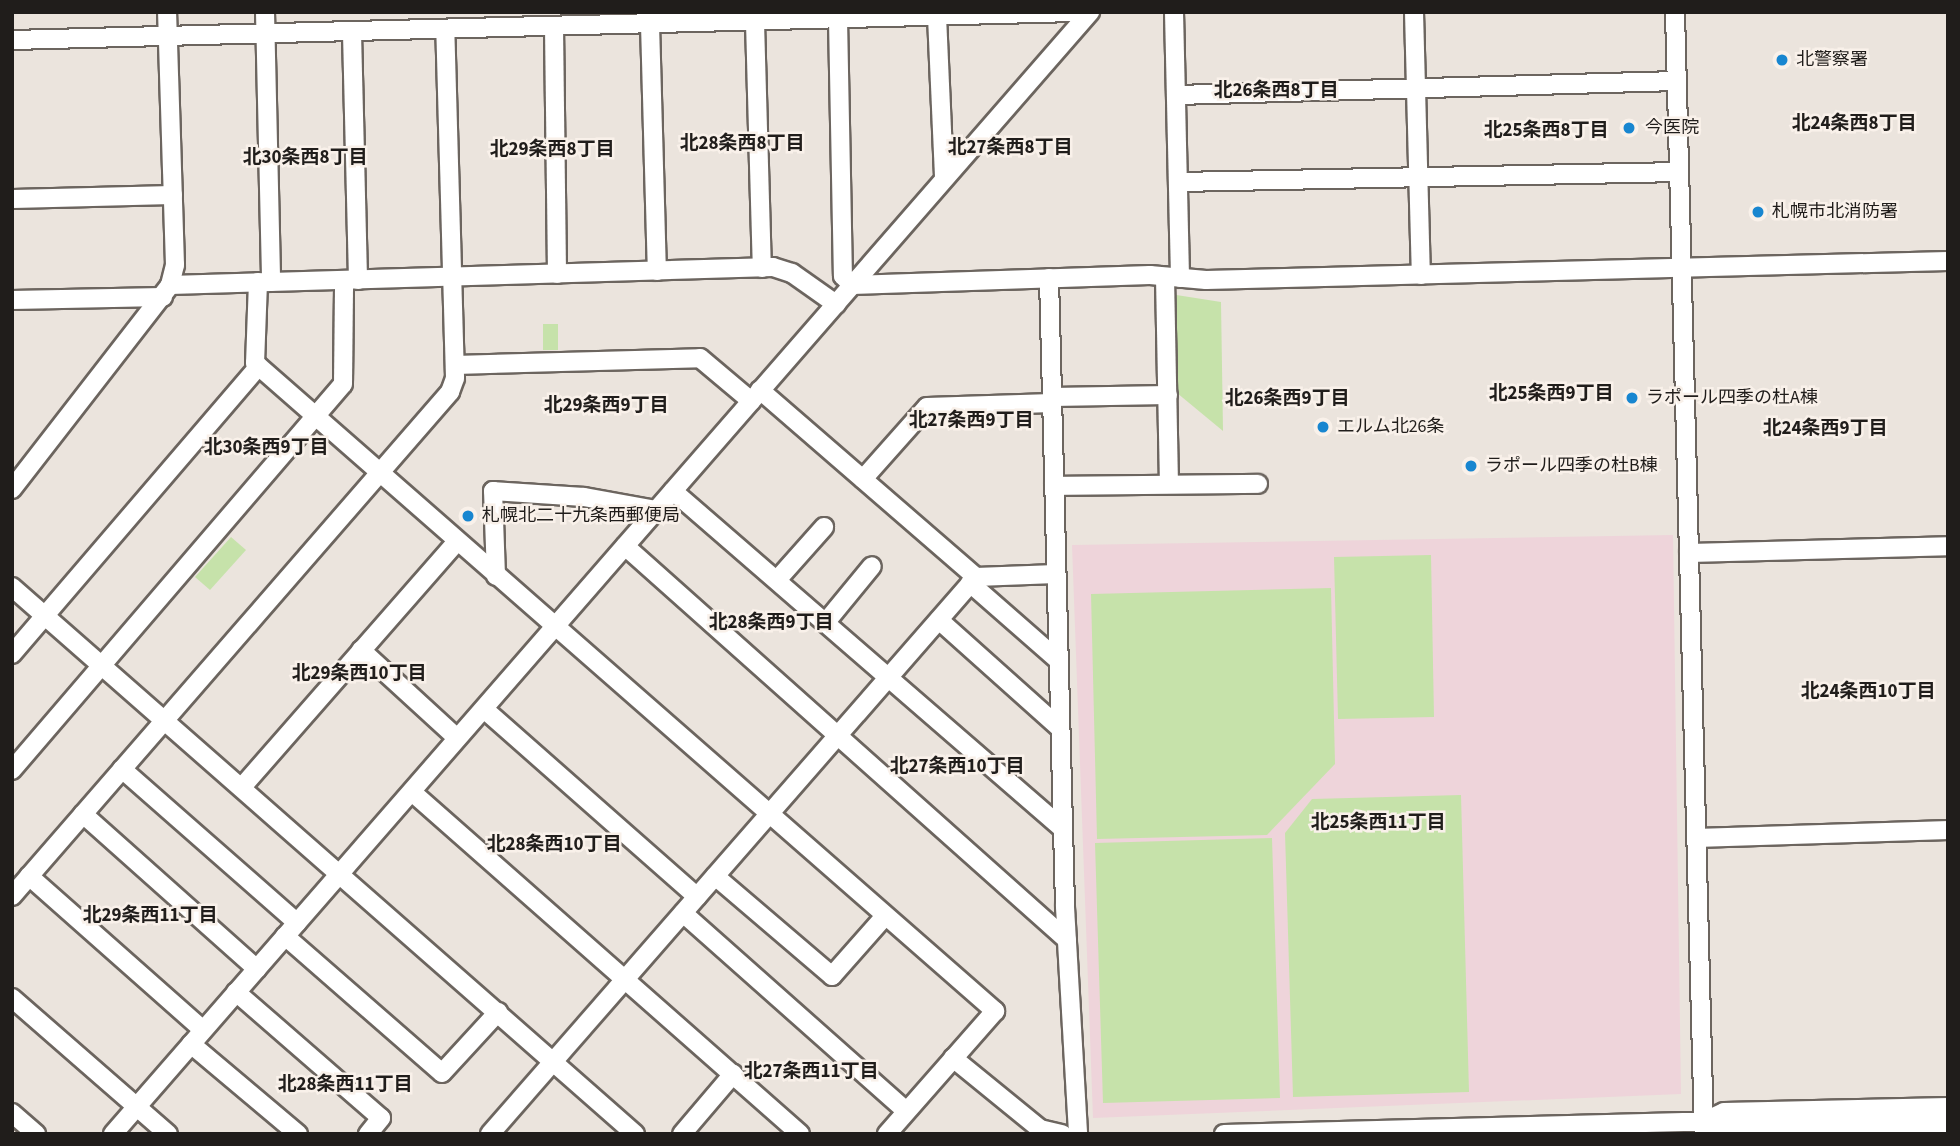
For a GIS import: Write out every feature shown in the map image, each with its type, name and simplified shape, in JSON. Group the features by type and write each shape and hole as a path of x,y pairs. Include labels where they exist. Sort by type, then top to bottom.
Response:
{"street":[{"path":"12,489 166,291 175,265 167,12"},
{"path":"265,12 264,282 255,363 995,1011 887,1134"},
{"path":"424,12 424,31"},
{"path":"12,40 424,31 512,20 554,27 595,19 650,24 686,18 755,22 802,16 838,19 880,15 1073,12"},
{"path":"113,1134 1090,12"},
{"path":"1169,484 1168,395 1178,182 1174,12"},
{"path":"1415,12 1421,275"},
{"path":"1675,12 1704,1128"},
{"path":"937,16 944,178"},
{"path":"838,19 843,276 852,285 1049,278 1421,275 1948,261"},
{"path":"755,22 762,268"},
{"path":"650,24 657,271"},
{"path":"554,27 557,274"},
{"path":"12,895 450,392 455,378 455,365 445,30"},
{"path":"12,770 343,384 351,280 352,33"},
{"path":"1176,95 1677,81"},
{"path":"1178,182 1679,172"},
{"path":"12,199 173,195"},
{"path":"12,300 264,282 762,268 792,272 836,303"},
{"path":"1049,278 1063,828 1078,1134"},
{"path":"455,365 700,358 756,396 863,480 1059,661"},
{"path":"12,654 258,366"},
{"path":"863,480 927,407 1168,395"},
{"path":"1054,486 1258,484"},
{"path":"496,576 493,491 584,497 656,510"},
{"path":"673,491 1063,828"},
{"path":"777,580 824,527"},
{"path":"242,787 457,541"},
{"path":"625,546 1067,940"},
{"path":"1689,553 1948,546"},
{"path":"826,622 872,566"},
{"path":"490,1134 973,580 1056,575"},
{"path":"12,587 635,1134"},
{"path":"939,620 1060,728"},
{"path":"361,650 457,738"},
{"path":"484,709 697,897"},
{"path":"122,769 442,1073 498,1012"},
{"path":"412,792 800,1134"},
{"path":"83,814 257,969"},
{"path":"1697,838 1948,830"},
{"path":"715,876 832,976 885,916"},
{"path":"29,877 298,1134"},
{"path":"683,912 906,1111"},
{"path":"236,992 381,1118 368,1134"},
{"path":"12,998 167,1134"},
{"path":"953,1058 1040,1129 1062,1134"},
{"path":"682,1134 733,1074"},
{"path":"1704,1128 1724,1112 1948,1107"},
{"path":"12,1113 36,1134"},
{"path":"1224,1134 1948,1124"}],"shaded area":[{"path":"1673,535 1681,1094 1093,1118 1072,545"}],"green space":[{"path":"1170,294 1221,302 1223,431 1171,388"},
{"path":"543,324 558,324 558,350 543,350"},
{"path":"231,537 246,550 210,590 195,577"},
{"path":"1431,555 1434,717 1338,719 1334,557"},
{"path":"1331,588 1335,764 1267,835 1097,839 1091,594"},
{"path":"1461,795 1469,1092 1293,1097 1285,833 1312,799"},
{"path":"1272,838 1280,1098 1103,1103 1095,843"}],"place":[{"name":"北警察署","path":"1782,60"},
{"name":"今医院","path":"1629,128"},
{"name":"札幌市北消防署","path":"1758,212"},
{"name":"ラポール四季の杜A棟","path":"1632,398"},
{"name":"エルム北26条","path":"1323,427"},
{"name":"ラポール四季の杜B棟","path":"1471,466"},
{"name":"札幌北二十九条西郵便局","path":"468,516"}],"district":[{"name":"北26条西8丁目","path":"1276,91"},
{"name":"北24条西8丁目","path":"1854,124"},
{"name":"北25条西8丁目","path":"1546,131"},
{"name":"北28条西8丁目","path":"742,144"},
{"name":"北27条西8丁目","path":"1010,148"},
{"name":"北29条西8丁目","path":"552,150"},
{"name":"北30条西8丁目","path":"305,158"},
{"name":"北25条西9丁目","path":"1551,394"},
{"name":"北26条西9丁目","path":"1287,399"},
{"name":"北29条西9丁目","path":"606,406"},
{"name":"北27条西9丁目","path":"971,421"},
{"name":"北24条西9丁目","path":"1825,429"},
{"name":"北30条西9丁目","path":"266,448"},
{"name":"北28条西9丁目","path":"771,623"},
{"name":"北29条西10丁目","path":"359,674"},
{"name":"北24条西10丁目","path":"1868,692"},
{"name":"北27条西10丁目","path":"957,767"},
{"name":"北25条西11丁目","path":"1378,823"},
{"name":"北28条西10丁目","path":"554,845"},
{"name":"北29条西11丁目","path":"150,916"},
{"name":"北27条西11丁目","path":"811,1072"},
{"name":"北28条西11丁目","path":"345,1085"}]}
